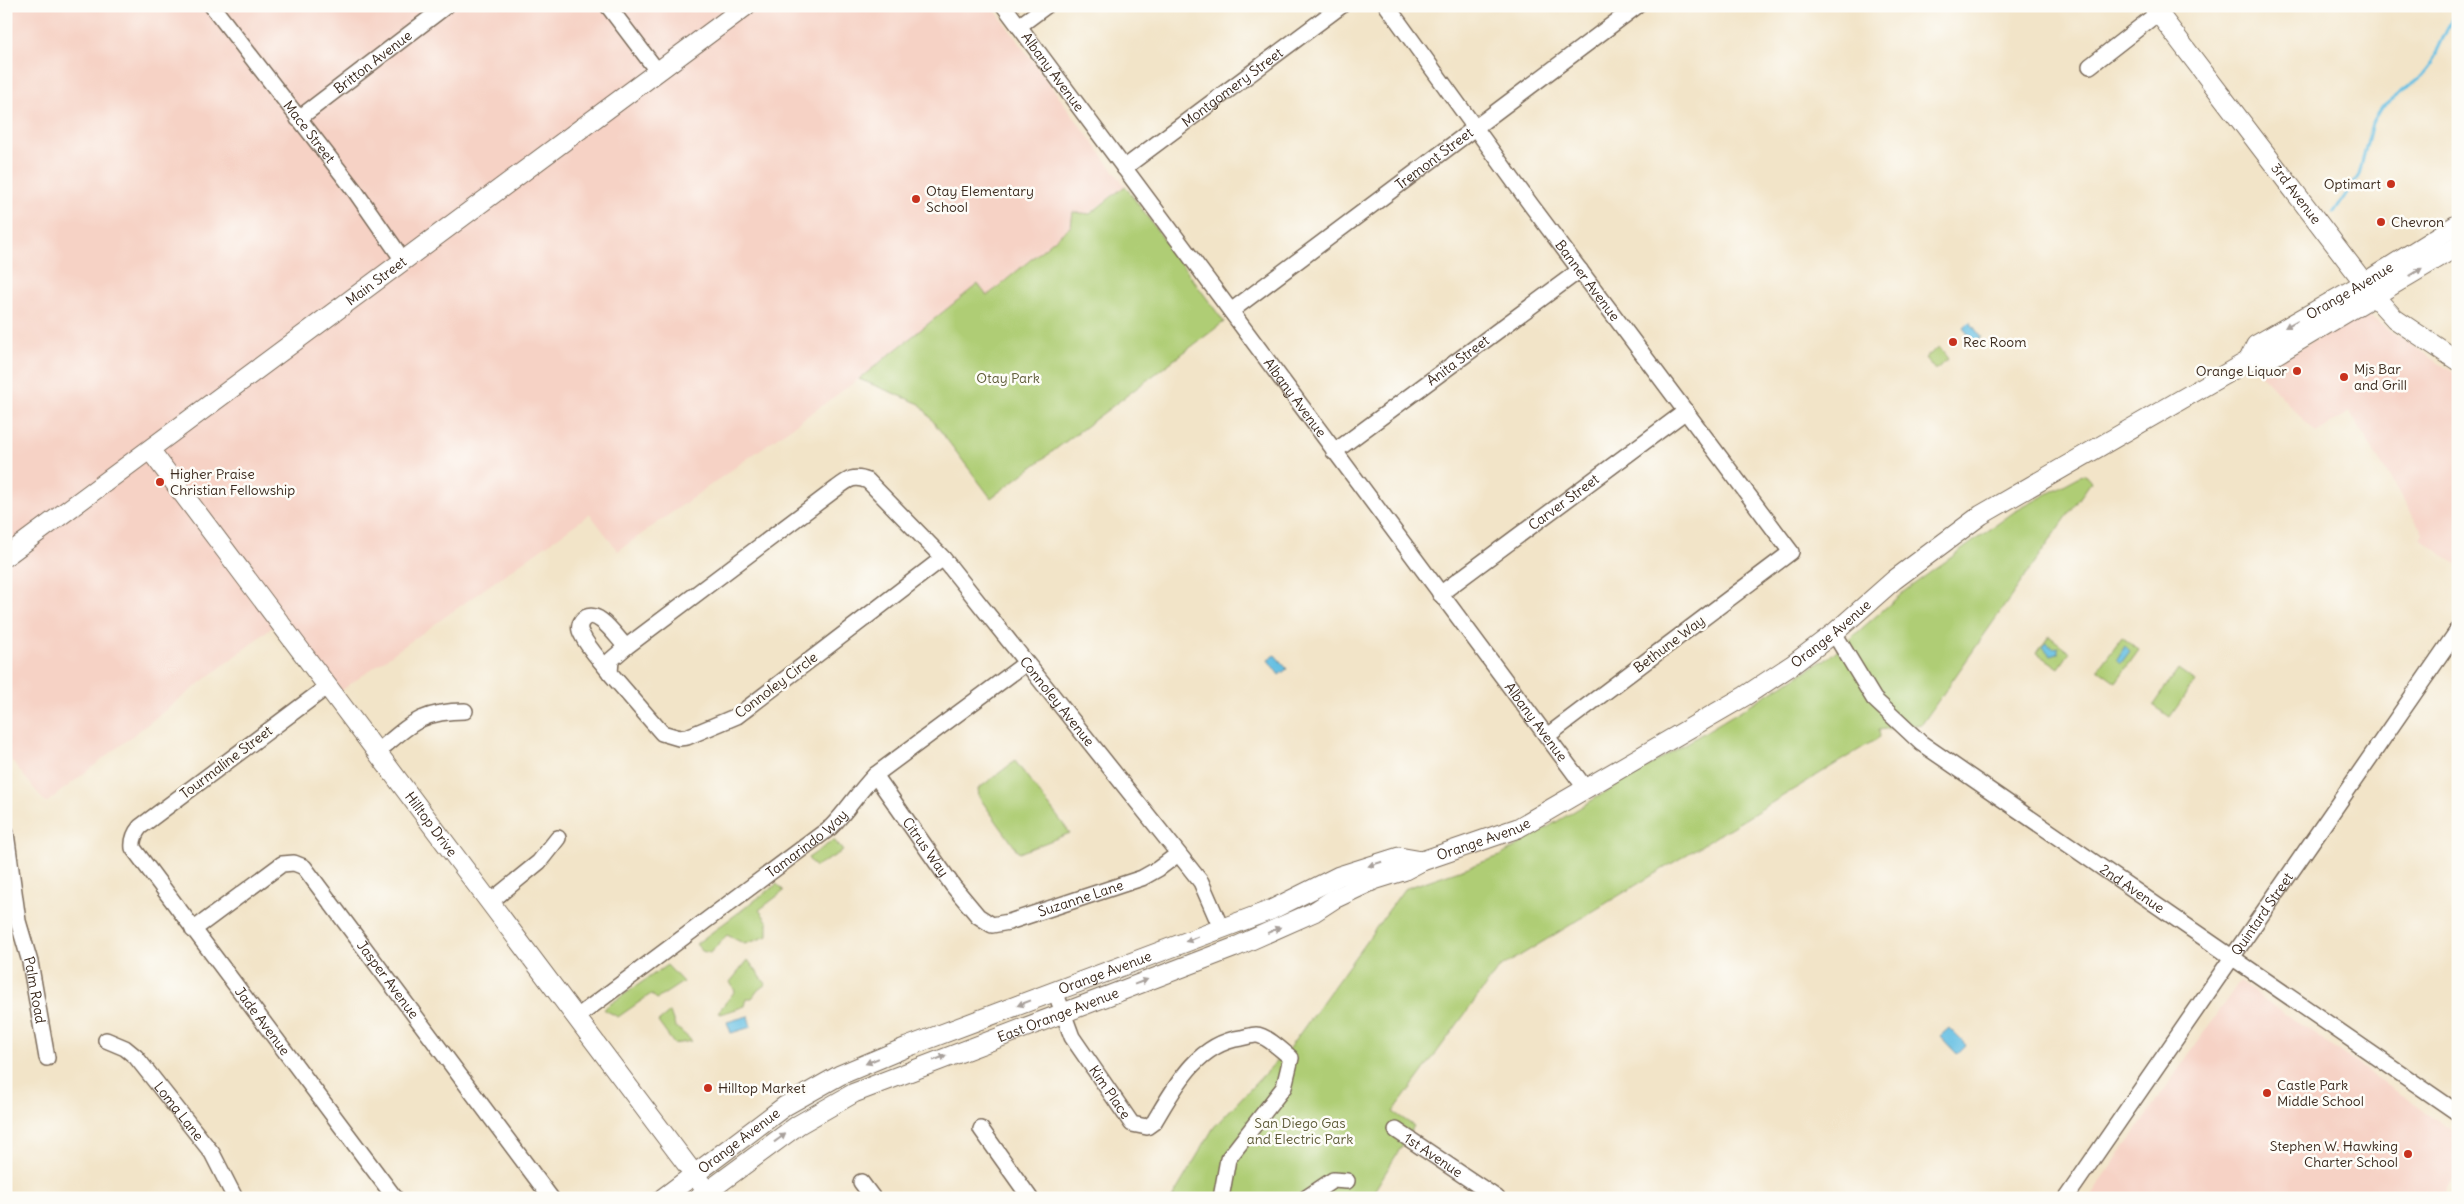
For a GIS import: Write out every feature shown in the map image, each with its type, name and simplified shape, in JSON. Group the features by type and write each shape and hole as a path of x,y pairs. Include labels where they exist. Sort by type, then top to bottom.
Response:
{"main road":[{"name":"Main Street","path":"6,556 746,6"},
{"name":"3rd Avenue","path":"2156,10 2369,290 2395,318 2458,361"},
{"name":"Orange Avenue","path":"2369,290 2458,224"},
{"name":"Orange Avenue","path":"663,1198 785,1106 840,1075 883,1056 1271,910 1338,876 1399,857 1422,861 1518,828 1745,696 1834,633 1894,580 1981,515 2248,361 2256,345 2458,246"},
{"name":"Hilltop Drive","path":"150,450 577,1017 694,1174 706,1196"},
{"name":"East Orange Avenue","path":"706,1196 798,1125 854,1093 1229,949 1314,912 1334,899 1366,884 1403,871 1422,861"},
{"path":"1221,928 1229,949"}],"street":[{"name":"Mace Street","path":"212,6 355,191 403,260"},
{"name":"Britton Avenue","path":"298,119 446,6"},
{"path":"608,6 658,72"},
{"name":"Albany Avenue","path":"1004,6 1586,789"},
{"path":"1019,26 1046,6"},
{"name":"Montgomery Street","path":"1124,168 1341,6"},
{"name":"Banner Avenue","path":"1387,6 1580,270 1791,552"},
{"name":"Tremont Street","path":"1231,311 1637,6"},
{"path":"2090,66 2156,10"},
{"name":"Anita Street","path":"1334,452 1580,270"},
{"name":"Carver Street","path":"1440,594 1686,411"},
{"name":"Connoley Avenue","path":"626,647 850,479 860,477 875,487 943,558 1201,882 1214,906 1221,928"},
{"name":"Bethune Way","path":"1547,736 1791,552"},
{"name":"Connoley Circle","path":"626,647 598,617 591,616 582,621 579,628 582,636 662,733 680,738 687,737 737,716 943,558"},
{"name":"Quintard Street","path":"2066,1198 2458,630"},
{"name":"2nd Avenue","path":"1834,633 1874,699 1921,743 2233,956 2458,1114"},
{"path":"610,672 612,660 626,647"},
{"name":"Tamarindo Way","path":"577,1017 830,827 847,811 862,788 875,775 1026,662"},
{"name":"Tourmaline Street","path":"132,843 140,827 328,686"},
{"path":"378,752 422,718 441,711 465,711"},
{"name":"Citrus Way","path":"875,775 953,886 978,916"},
{"name":"Palm Road","path":"6,833 18,921 30,962 47,1058"},
{"path":"490,902 539,862 558,838"},
{"name":"Jade Avenue","path":"132,843 133,848 193,930 395,1198"},
{"name":"Suzanne Lane","path":"978,916 992,925 1009,922 1142,878 1158,870 1178,854"},
{"name":"Jasper Avenue","path":"193,930 282,864 294,863 304,868 551,1198"},
{"name":"Kim Place","path":"1055,991 1072,1037 1132,1124 1147,1127 1154,1122 1191,1065 1208,1051 1230,1038 1258,1034 1280,1048 1291,1058 1288,1076 1278,1095 1228,1159 1221,1198"},
{"name":"Loma Lane","path":"106,1040 125,1048 136,1057 212,1153 235,1198"},
{"path":"981,1129 1030,1198"},
{"name":"1st Avenue","path":"1396,1130 1497,1198"},
{"path":"1306,1198 1333,1180 1347,1181"},
{"path":"861,1182 873,1198"}],"shaded area":[{"path":"6,6 992,6 1125,186 1071,226 987,296 978,285 859,379 618,551 590,514 335,695 279,622 46,803 6,754"},
{"path":"2371,317 2458,376 2458,565 2420,538 2423,533 2350,412 2316,433 2259,372 2354,318"},
{"name":"Castle Park Middle School","path":"2239,982 2458,1134 2458,1174 2441,1198 2089,1198"}],"green space":[{"name":"Otay Park","path":"1125,186 1224,322 991,498 920,404 859,379 978,284 987,296 1071,226 1073,212 1090,214"},
{"path":"1939,347 1948,359 1935,370 1925,358"},
{"name":"San Diego Gas and Electric Park","path":"2084,474 2091,482 1922,724 1879,730 1880,737 1498,969 1393,1112 1414,1126 1370,1198 1172,1198 1214,1127 1290,1047 1404,889 1500,856 1829,657 1906,590 2014,512"},
{"path":"2049,636 2070,652 2059,668 2037,653"},
{"path":"2122,637 2139,650 2116,682 2098,669"},
{"path":"2178,669 2195,681 2170,717 2153,705"},
{"path":"1015,761 1070,833 1019,853 979,797 978,789"},
{"path":"834,840 843,851 815,867 808,858"},
{"path":"777,884 784,891 759,910 768,922 768,936 745,944 727,935 710,953 702,951 696,944"},
{"path":"748,960 766,984 752,998 747,998 745,1006 721,1014 718,1012 735,991 730,982"},
{"path":"667,965 683,982 657,999 651,994 618,1017 603,1009"},
{"path":"670,1012 675,1026 692,1041 674,1044 658,1022"}],"water":[{"path":"1970,322 1981,337 1974,342 1963,328"},
{"path":"2046,643 2053,648 2058,647 2058,654 2051,656 2043,647"},
{"path":"2125,646 2130,651 2121,663 2117,659"},
{"path":"1275,655 1287,669 1279,675 1268,660"},
{"path":"748,1016 751,1027 731,1033 727,1022"},
{"path":"1949,1028 1966,1045 1957,1054 1940,1036"}],"waterway":[{"path":"2334,212 2359,175 2372,123 2380,109 2422,76 2431,64 2458,6"}],"place":[{"name":"Optimart","path":"2391,184"},
{"name":"Otay Elementary School","path":"916,199"},
{"name":"Chevron","path":"2381,222"},
{"name":"Rec Room","path":"1953,342"},
{"name":"Orange Liquor","path":"2297,371"},
{"name":"Mjs Bar and Grill","path":"2344,377"},
{"name":"Higher Praise Christian Fellowship","path":"160,482"},
{"name":"Hilltop Market","path":"708,1088"},
{"name":"Castle Park Middle School","path":"2267,1093"},
{"name":"Stephen W. Hawking Charter School","path":"2408,1154"}]}
